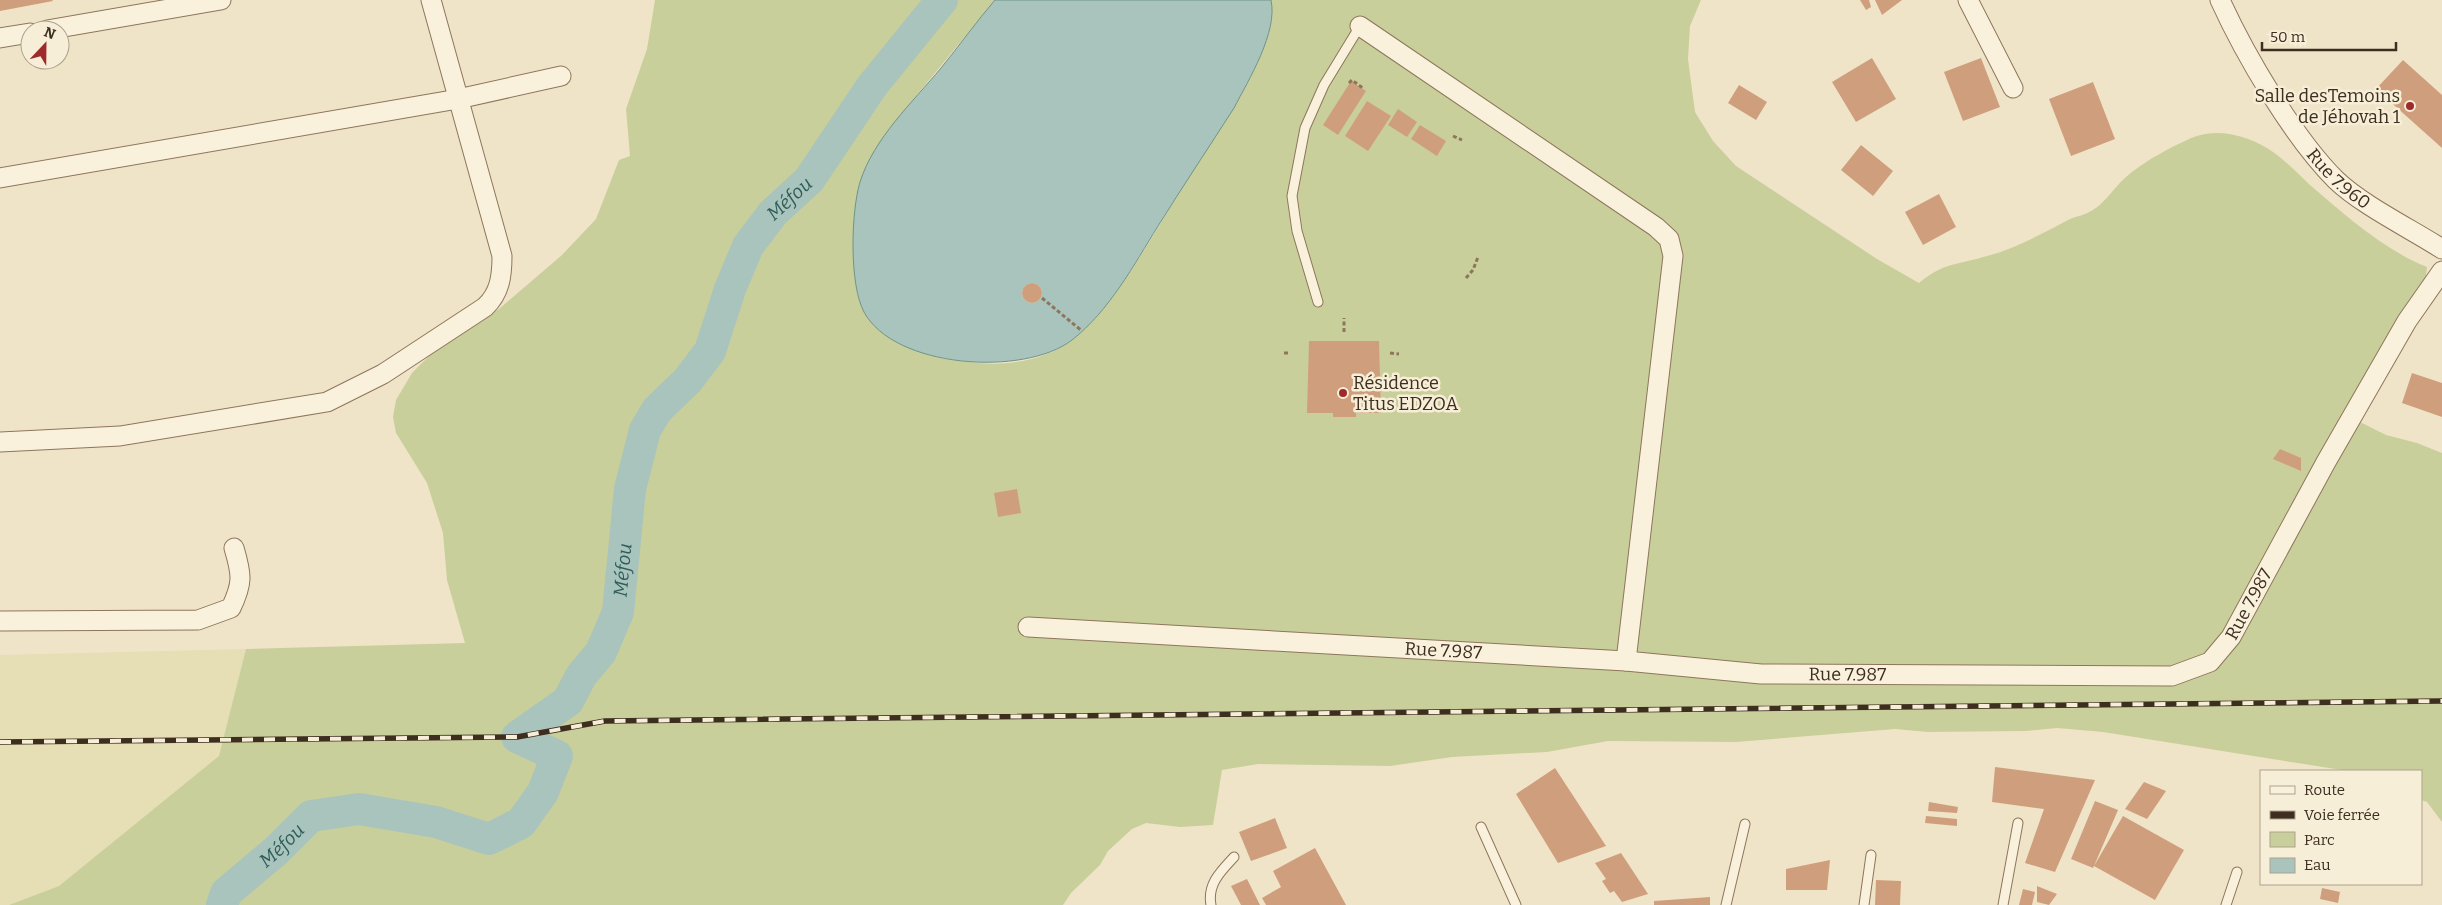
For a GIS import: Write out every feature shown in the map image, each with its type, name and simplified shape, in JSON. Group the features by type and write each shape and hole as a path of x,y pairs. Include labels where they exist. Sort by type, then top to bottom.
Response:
{"street":[{"path":"70,26 221,0"},
{"path":"0,442 120,436 326,402 383,374 485,307 495,297 502,274 502,256 431,0"},
{"path":"1968,0 2013,88"},
{"name":"Rue 7.960","path":"2220,0 2278,102 2313,154 2337,181 2442,249"},
{"path":"1360,26 1656,227 1669,240 1673,256 1626,661"},
{"path":"0,38 20,35"},
{"path":"0,178 458,99 561,76"},
{"name":"Rue 7.987","path":"1028,627 1626,661 1761,674 2172,676 2210,662 2230,637 2326,462 2407,321 2442,271"},
{"path":"0,621 198,620 231,608 240,590 239,566 234,548"}],"lane":[{"path":"1318,302 1297,231 1292,196 1304,128 1324,85 1360,26"},
{"path":"2003,905 2018,823"},
{"path":"1726,905 1745,824"},
{"path":"1481,827 1516,905"},
{"path":"1864,905 1871,855"},
{"path":"1211,905 1210,897 1214,880 1234,857"},
{"path":"2226,905 2237,872"}],"path":[{"path":"1349,83 1352,80 1364,89"},
{"path":"1453,136 1462,140"},
{"path":"1466,278 1473,270 1478,257"},
{"path":"1042,298 1082,331"},
{"path":"1344,318 1344,332"},
{"path":"1284,353 1290,353"},
{"path":"1390,353 1399,354"}],"shaded area":[{"path":"246,649 220,756 59,886 9,905 0,905 0,655"}],"green space":[{"path":"655,0 995,0 903,112 867,166 860,182 857,204 855,267 857,290 896,330 919,350 951,360 996,364 1037,358 1061,347 1089,325 1105,307 1135,264 1243,92 1266,41 1271,19 1271,0 1701,0 1690,26 1688,59 1695,112 1713,141 1736,166 1877,259 1919,283 1936,271 2009,249 2070,219 2089,212 2101,204 2133,171 2168,149 2194,137 2204,134 2225,133 2246,138 2278,156 2351,220 2380,241 2411,260 2427,267 2425,284 2358,421 2386,435 2417,443 2442,453 2442,822 2427,802 2422,800 2422,770 2342,770 2103,732 2057,728 2026,731 1928,732 1895,729 1736,742 1608,741 1547,752 1452,757 1390,766 1258,764 1222,770 1213,825 1180,827 1146,823 1132,829 1108,851 1100,865 1071,893 1063,905 9,905 59,886 219,756 246,649 465,643 447,580 443,533 427,483 396,433 393,417 396,400 412,373 434,351 471,324 499,309 562,255 596,219 619,160 630,156 626,109 647,49"}],"water":[{"path":"995,0 1271,0 1272,13 1261,55 1234,108 1130,272 1098,315 1072,340 1051,352 1023,359 993,362 961,361 930,355 902,345 880,331 864,312 859,300 856,284 853,229 860,182 874,151 906,108 941,68"}],"pier":[{"path":"1032,283 1039,286 1042,293 1039,300 1032,303 1025,300 1022,293 1025,286"}],"building":[{"path":"0,0 52,0 53,1 0,11"},
{"path":"1860,0 1869,0 1871,7 1866,10"},
{"path":"1875,0 1902,0 1882,15"},
{"path":"1872,58 1896,99 1856,122 1832,82"},
{"path":"1981,58 2000,107 1963,121 1944,72"},
{"path":"2403,60 2442,95 2442,148 2376,89"},
{"path":"1351,81 1366,91 1338,135 1323,125"},
{"path":"2093,82 2115,139 2071,156 2049,99"},
{"path":"1739,85 1767,102 1756,120 1728,103"},
{"path":"1367,101 1391,116 1368,151 1345,136"},
{"path":"1398,109 1417,122 1407,137 1388,125"},
{"path":"1420,125 1446,141 1437,156 1411,139"},
{"path":"1861,145 1893,171 1873,196 1841,170"},
{"path":"1939,194 1956,227 1923,245 1905,212"},
{"path":"1032,283 1039,286 1042,293 1039,300 1032,303 1025,300 1022,293 1025,286"},
{"name":"Résidence Titus EDZOA","path":"1309,341 1379,341 1381,413 1356,413 1356,417 1333,417 1333,413 1307,413"},
{"path":"2412,373 2442,383 2442,417 2402,403"},
{"path":"2280,449 2301,458 2301,471 2273,459"},
{"path":"1017,489 1021,513 998,517 994,493"},
{"path":"1995,767 2095,780 2055,872 2025,863 2044,809 1992,802"},
{"path":"1555,768 1606,846 1558,863 1516,794"},
{"path":"2144,782 2166,791 2147,819 2125,809"},
{"path":"2095,801 2118,810 2093,868 2071,859"},
{"path":"1929,802 1958,807 1957,813 1928,811"},
{"path":"1926,816 1957,819 1957,826 1925,823"},
{"path":"2123,816 2184,850 2155,900 2094,866"},
{"path":"1275,818 1287,848 1251,861 1239,832"},
{"path":"1315,848 1346,905 1266,905 1262,898 1281,887 1273,871"},
{"path":"1621,853 1648,894 1622,902 1614,891 1610,893 1602,881 1606,879 1595,863"},
{"path":"1830,860 1827,890 1786,890 1786,869"},
{"path":"1247,879 1260,905 1241,905 1231,886"},
{"path":"1876,880 1901,881 1900,905 1875,905"},
{"path":"2037,886 2057,894 2049,905 2037,902"},
{"path":"2322,888 2340,892 2338,903 2320,899"},
{"path":"2023,889 2035,892 2032,905 2019,905"},
{"path":"1710,897 1710,905 1654,905 1654,901"}],"waterway":[{"name":"Méfou","path":"222,905 226,893 277,850 311,816 359,809 436,822 489,839 521,823 543,792 557,756 517,737 568,701 581,676 601,652 618,612 630,489 645,430 657,410 688,380 710,351 730,289 748,246 773,213 809,180 872,86 942,0"}],"railway":[{"path":"0,742 517,737 605,721 2442,701"}],"place":[{"name":"Salle desTemoins de Jéhovah 1","path":"2410,106"},
{"name":"Résidence Titus EDZOA","path":"1343,393"}]}
